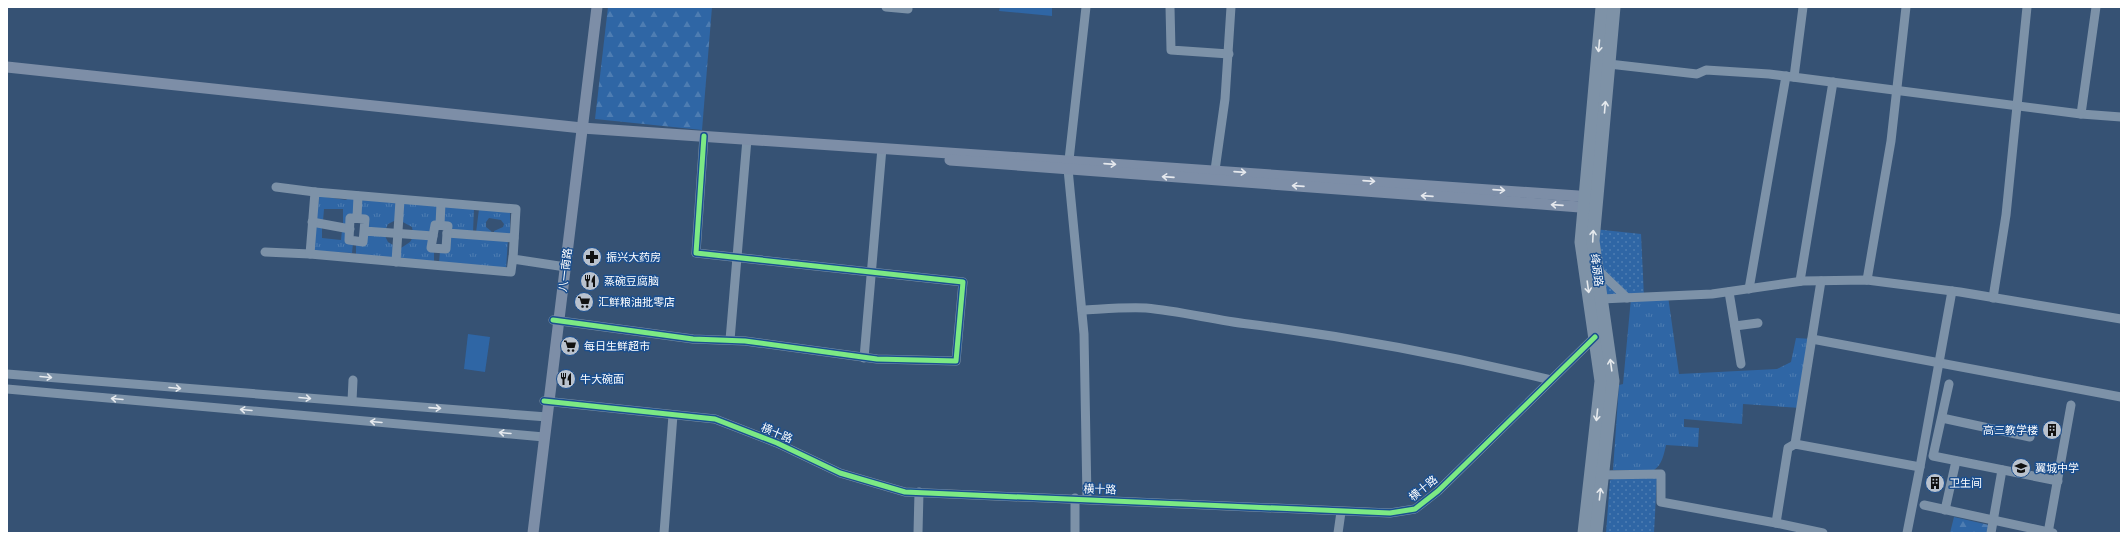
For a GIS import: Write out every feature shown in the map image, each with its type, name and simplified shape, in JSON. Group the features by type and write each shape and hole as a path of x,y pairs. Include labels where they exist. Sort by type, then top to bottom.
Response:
{"highway":[{"name":"绛源路","path":"1596,533 1613,381 1593,241 1590,202 1602,7"},
{"name":"绛源路","path":"1584,533 1601,381 1581,242 1590,202 1609,64 1614,7"}],"main road":[{"name":"八一南路","path":"580,130 592,7"},
{"name":"八一南路","path":"529,533 545,416 562,267 597,7"},
{"path":"7,67 580,130"},
{"path":"7,74 580,130 1590,202"},
{"name":"八一南路","path":"533,533 542,437"}],"street":[{"path":"886,7 908,7"},
{"path":"1086,7 1068,165 1082,310 1086,380 1087,499"},
{"path":"1170,7 1171,50 1229,54"},
{"path":"1214,175 1229,54 1231,7"},
{"path":"1749,289 1803,7"},
{"path":"1867,280 1891,141 1906,7"},
{"path":"1993,298 2006,215 2027,7"},
{"path":"2081,114 2096,7"},
{"path":"1609,64 1697,74 1706,70 1790,77 1896,89 2081,114 2121,117"},
{"path":"1800,281 1833,82"},
{"path":"556,321 693,338 730,340 864,358 956,361 964,282 696,253 703,139"},
{"path":"730,340 746,142"},
{"path":"864,358 882,152"},
{"path":"265,252 310,254 512,272 516,209 400,200 276,187"},
{"path":"310,254 315,192"},
{"path":"357,218 358,196"},
{"path":"396,262 400,200"},
{"path":"440,225 441,203"},
{"path":"350,218 357,218 365,219 363,242 349,240 350,218"},
{"path":"312,222 350,229"},
{"path":"434,225 448,226 447,233 446,249 431,248 434,225"},
{"path":"364,231 433,236"},
{"path":"447,233 514,238"},
{"path":"353,258 354,241"},
{"path":"437,265 438,249"},
{"path":"513,256 512,259 562,267"},
{"path":"1597,269 1626,298"},
{"path":"1795,444 1821,280"},
{"path":"1601,299 1712,294 1800,281 1867,280 1952,291 2121,319"},
{"path":"1907,533 1940,363 1952,291"},
{"path":"1729,292 1741,364"},
{"path":"1082,310 1145,308 1201,315 1227,321 1292,330 1470,361 1551,380"},
{"path":"1735,326 1758,323"},
{"name":"横十路","path":"546,401 715,419 777,443 840,473 905,492 1075,498 1341,512 1390,513 1415,509 1438,490 1595,337"},
{"path":"1812,339 2121,397"},
{"path":"7,374 545,416"},
{"path":"352,401 353,380"},
{"path":"1949,384 1933,456 2058,481"},
{"path":"7,389 542,437"},
{"path":"1924,505 2050,533 2071,405"},
{"path":"664,533 673,415"},
{"path":"1942,418 2030,437"},
{"path":"1776,523 1788,448 1795,444 1920,467"},
{"path":"1945,510 1956,461"},
{"path":"1991,533 2002,470"},
{"path":"1602,475 1660,474 1660,502 1823,533"},
{"path":"918,533 919,492"},
{"path":"1075,498 1075,533"},
{"path":"1338,533 1341,512"}],"green space":[{"path":"608,7 712,7 702,130 595,119"},
{"path":"1000,7 1052,7 1052,16 999,11"},
{"path":"319,196 346,200 349,197 357,198 356,217 348,228 343,227 343,209 324,209 323,221 316,220"},
{"path":"360,198 399,201 398,219 388,224 385,231 367,229 360,217"},
{"path":"402,202 439,205 438,223 432,233 413,233 412,227 401,221"},
{"path":"444,205 474,208 473,232 450,231 442,223"},
{"path":"479,209 510,210 510,236 494,235 494,231 503,227 504,224 501,220 489,218 486,222 486,227 491,231 492,235 476,233"},
{"path":"316,225 322,226 322,238 341,240 342,230 348,231 353,243 352,253 314,251"},
{"path":"1594,229 1641,234 1644,297 1601,299"},
{"path":"365,233 384,234 388,242 393,245 394,258 356,256 356,244"},
{"path":"413,237 430,238 434,252 434,262 398,259 401,248 410,242"},
{"path":"449,237 508,239 506,269 439,263 440,251"},
{"path":"1668,296 1679,374 1777,369 1791,362 1796,338 1812,339 1801,408 1743,404 1742,424 1684,419 1684,427 1699,428 1698,447 1666,445 1661,462 1654,470 1613,470 1619,385 1623,384 1631,298"},
{"path":"468,334 490,337 485,372 464,369"},
{"path":"1623,477 1657,477 1654,533 1606,533 1610,480"},
{"path":"1954,517 1989,525 1987,533 1950,533"}],"cycle path":[{"path":"553,320 693,339 745,341 877,359 956,361 963,282 696,253 704,136"},
{"path":"544,401 715,419 777,443 840,473 905,492 1390,513 1415,509 1438,491 1595,337"}],"place":[{"name":"振兴大药房","path":"592,257"},
{"name":"蒸碗豆腐脑","path":"590,281"},
{"name":"汇鲜粮油批零店","path":"584,302"},
{"name":"每日生鲜超市","path":"570,346"},
{"name":"牛大碗面","path":"566,379"},
{"name":"高三教学楼","path":"2052,430"},
{"name":"翼城中学","path":"2021,468"},
{"name":"卫生间","path":"1935,483"}]}
